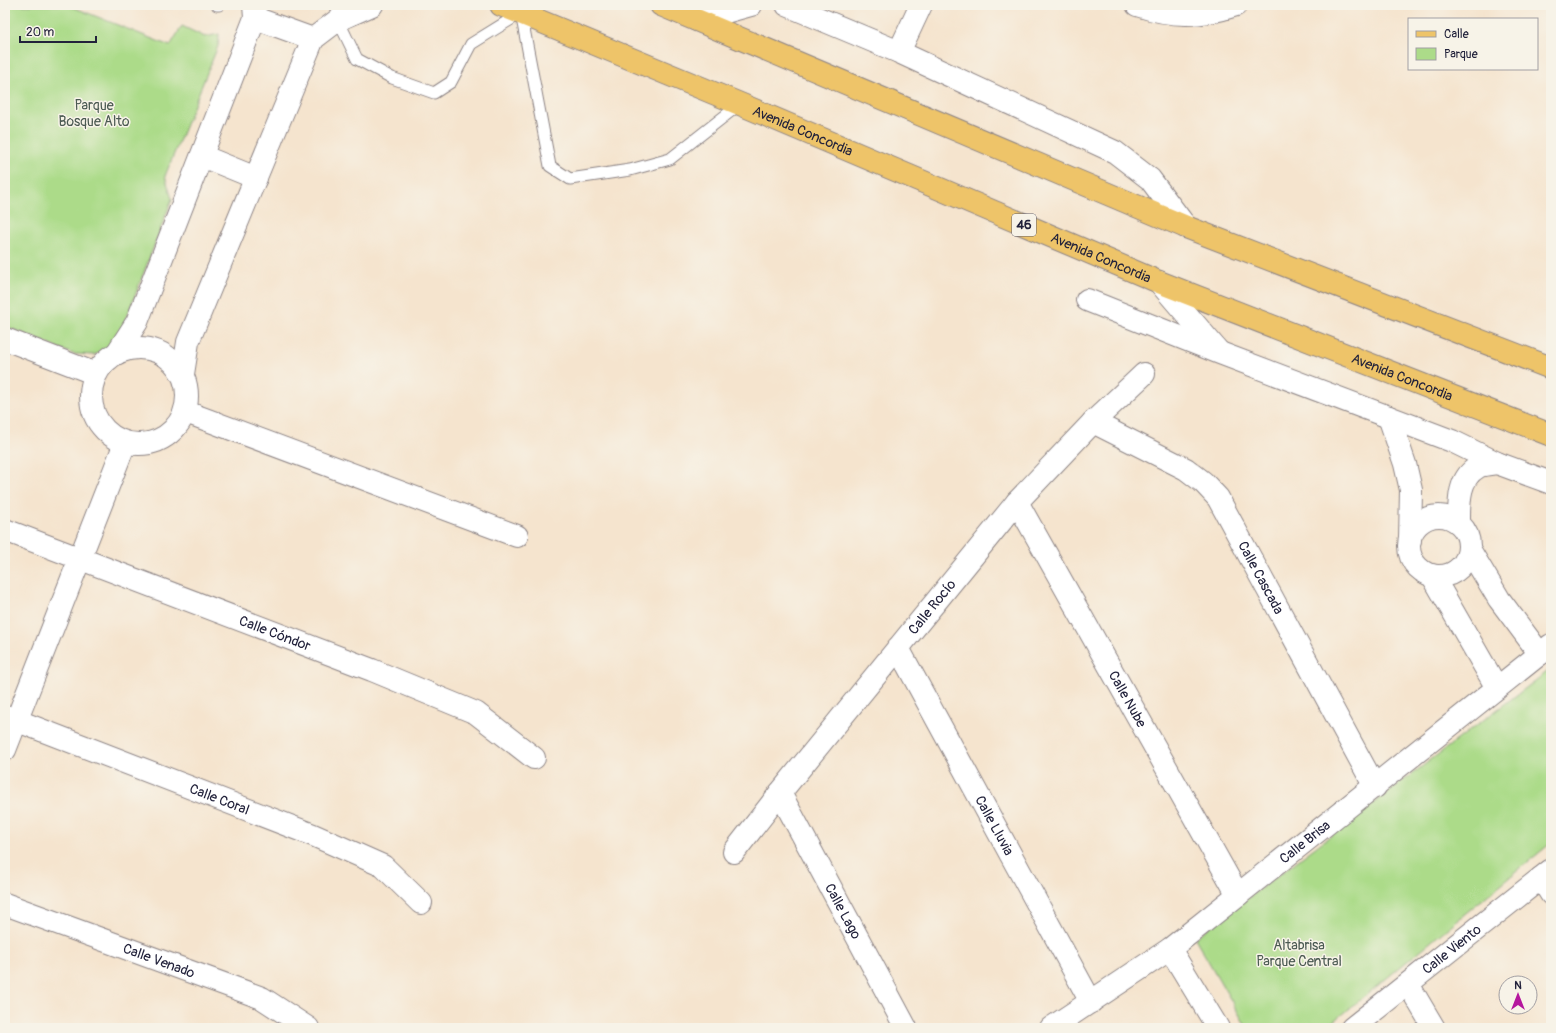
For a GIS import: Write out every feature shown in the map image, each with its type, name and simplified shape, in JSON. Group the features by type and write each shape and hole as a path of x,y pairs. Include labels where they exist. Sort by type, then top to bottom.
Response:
{"main road":[{"name":"Avenida Concordia","path":"501,5 740,104 1159,282 1551,435"},
{"path":"661,5 1186,227 1551,368"}],"street":[{"path":"183,374 188,342 313,39 338,20 372,5"},
{"path":"696,20 751,5"},
{"path":"787,5 899,52 1115,152 1150,179 1186,227"},
{"path":"899,52 921,5"},
{"path":"1137,5 1158,12 1183,15 1216,12 1236,5"},
{"path":"117,353 137,322 202,156 255,12 313,39"},
{"path":"202,156 256,178"},
{"path":"1159,282 1220,353"},
{"path":"1087,300 1220,353 1452,441 1497,464 1551,483"},
{"path":"5,339 96,374"},
{"path":"132,348 147,348 162,353 174,362 183,374 187,386 188,399 186,412 176,428 162,439 144,444 125,443 110,435 98,422 94,412 91,390 96,374 105,362 117,353 132,348"},
{"name":"Calle Rocío","path":"734,852 780,793 1017,502 1093,422 1144,374"},
{"path":"186,412 517,536"},
{"path":"1389,417 1405,464 1411,490 1410,540 1412,558 1417,566 1424,572 1432,575 1446,575 1459,569 1465,562 1470,549"},
{"name":"Calle Cascada","path":"1093,422 1186,469 1203,482 1218,498 1375,787"},
{"path":"5,750 11,718 80,559 125,443"},
{"path":"1497,464 1479,466 1466,479 1459,498 1459,523 1467,535 1470,549 1499,599 1546,649"},
{"name":"Calle Nube","path":"1017,502 1238,895"},
{"path":"1410,540 1419,524 1426,519 1444,517 1459,523"},
{"name":"Calle Cóndor","path":"5,530 372,670 476,713 534,758"},
{"path":"1432,575 1497,688"},
{"name":"Calle Lluvia","path":"898,648 1091,1002"},
{"name":"Calle Brisa","path":"1051,1028 1170,949 1375,787 1546,649"},
{"name":"Calle Coral","path":"11,718 313,835 383,866 421,904"},
{"name":"Calle Lago","path":"780,793 906,1028"},
{"name":"Calle Viento","path":"1352,1028 1408,984 1548,880"},
{"name":"Calle Venado","path":"5,904 262,998 308,1028"},
{"path":"1170,949 1218,1028"},
{"path":"1408,984 1434,1028"}],"lane":[{"path":"338,20 357,59 392,78 434,93 451,82 471,44 521,13 550,166 570,179 630,170 670,159 740,104"}],"green space":[{"name":"Parque Bosque Alto","path":"5,5 68,5 170,46 182,26 205,37 219,34 218,46 165,176 172,199 123,327 109,348 94,355 73,354 5,326"},
{"name":"Altabrisa Parque Central","path":"1551,669 1551,843 1326,1028 1247,1028 1195,938"}]}
